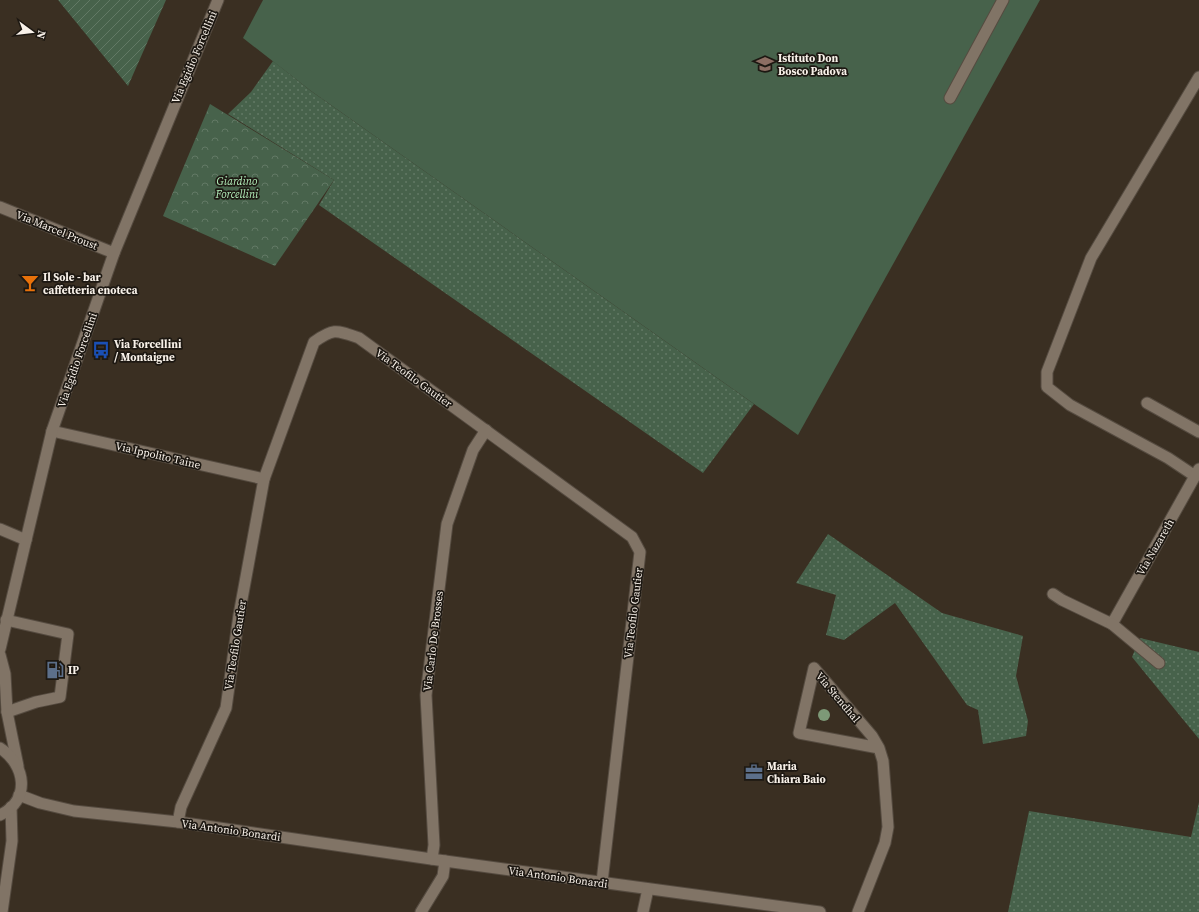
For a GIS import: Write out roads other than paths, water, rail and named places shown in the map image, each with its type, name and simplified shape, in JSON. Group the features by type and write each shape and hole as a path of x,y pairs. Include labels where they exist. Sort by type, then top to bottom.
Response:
{"street":[{"name":"Via Egidio Forcellini","path":"1,643 52,431 114,253 218,0"},
{"path":"950,98 1003,0"},
{"path":"1197,473 1070,405 1047,386 1047,372 1091,258 1112,220 1199,77"},
{"name":"Via Marcel Proust","path":"0,208 114,253"},
{"name":"Via Teofilo Gautier","path":"178,822 181,807 226,708 239,615 264,479 314,342 332,331 340,332 358,338 632,537 640,552 602,882"},
{"path":"1147,403 1199,432"},
{"name":"Via Carlo De Brosses","path":"432,859 434,845 426,695 446,524 473,450 486,430"},
{"name":"Via Ippolito Taine","path":"52,431 264,479"},
{"name":"Via Nazareth","path":"1112,624 1197,473"},
{"path":"0,529 26,540"},
{"path":"1053,594 1062,600 1112,624 1159,663"},
{"path":"6,620 68,634 60,697 36,702 8,712"},
{"path":"0,655 5,674 8,712 22,781 19,795 12,807 0,815"},
{"name":"Via Stendhal","path":"858,912 885,843 888,827 883,761 879,748 872,736 814,668 798,734 879,748"},
{"path":"0,748 10,755 18,766"},
{"name":"Via Antonio Bonardi","path":"19,795 40,803 74,811 178,822 445,862 820,912"},
{"path":"2,912 12,841 12,807"},
{"path":"421,912 443,876 445,862"},
{"path":"643,912 648,889"}],"place":[{"name":"Istituto Don Bosco Padova","path":"765,64"},
{"name":"Il Sole - bar caffetteria enoteca","path":"30,283"},
{"name":"Via Forcellini / Montaigne","path":"101,350"},
{"name":"IP","path":"55,670"},
{"name":"Maria Chiara Baio","path":"754,772"}],"park label":[{"name":"Giardino Forcellini","path":"237,187"}]}
